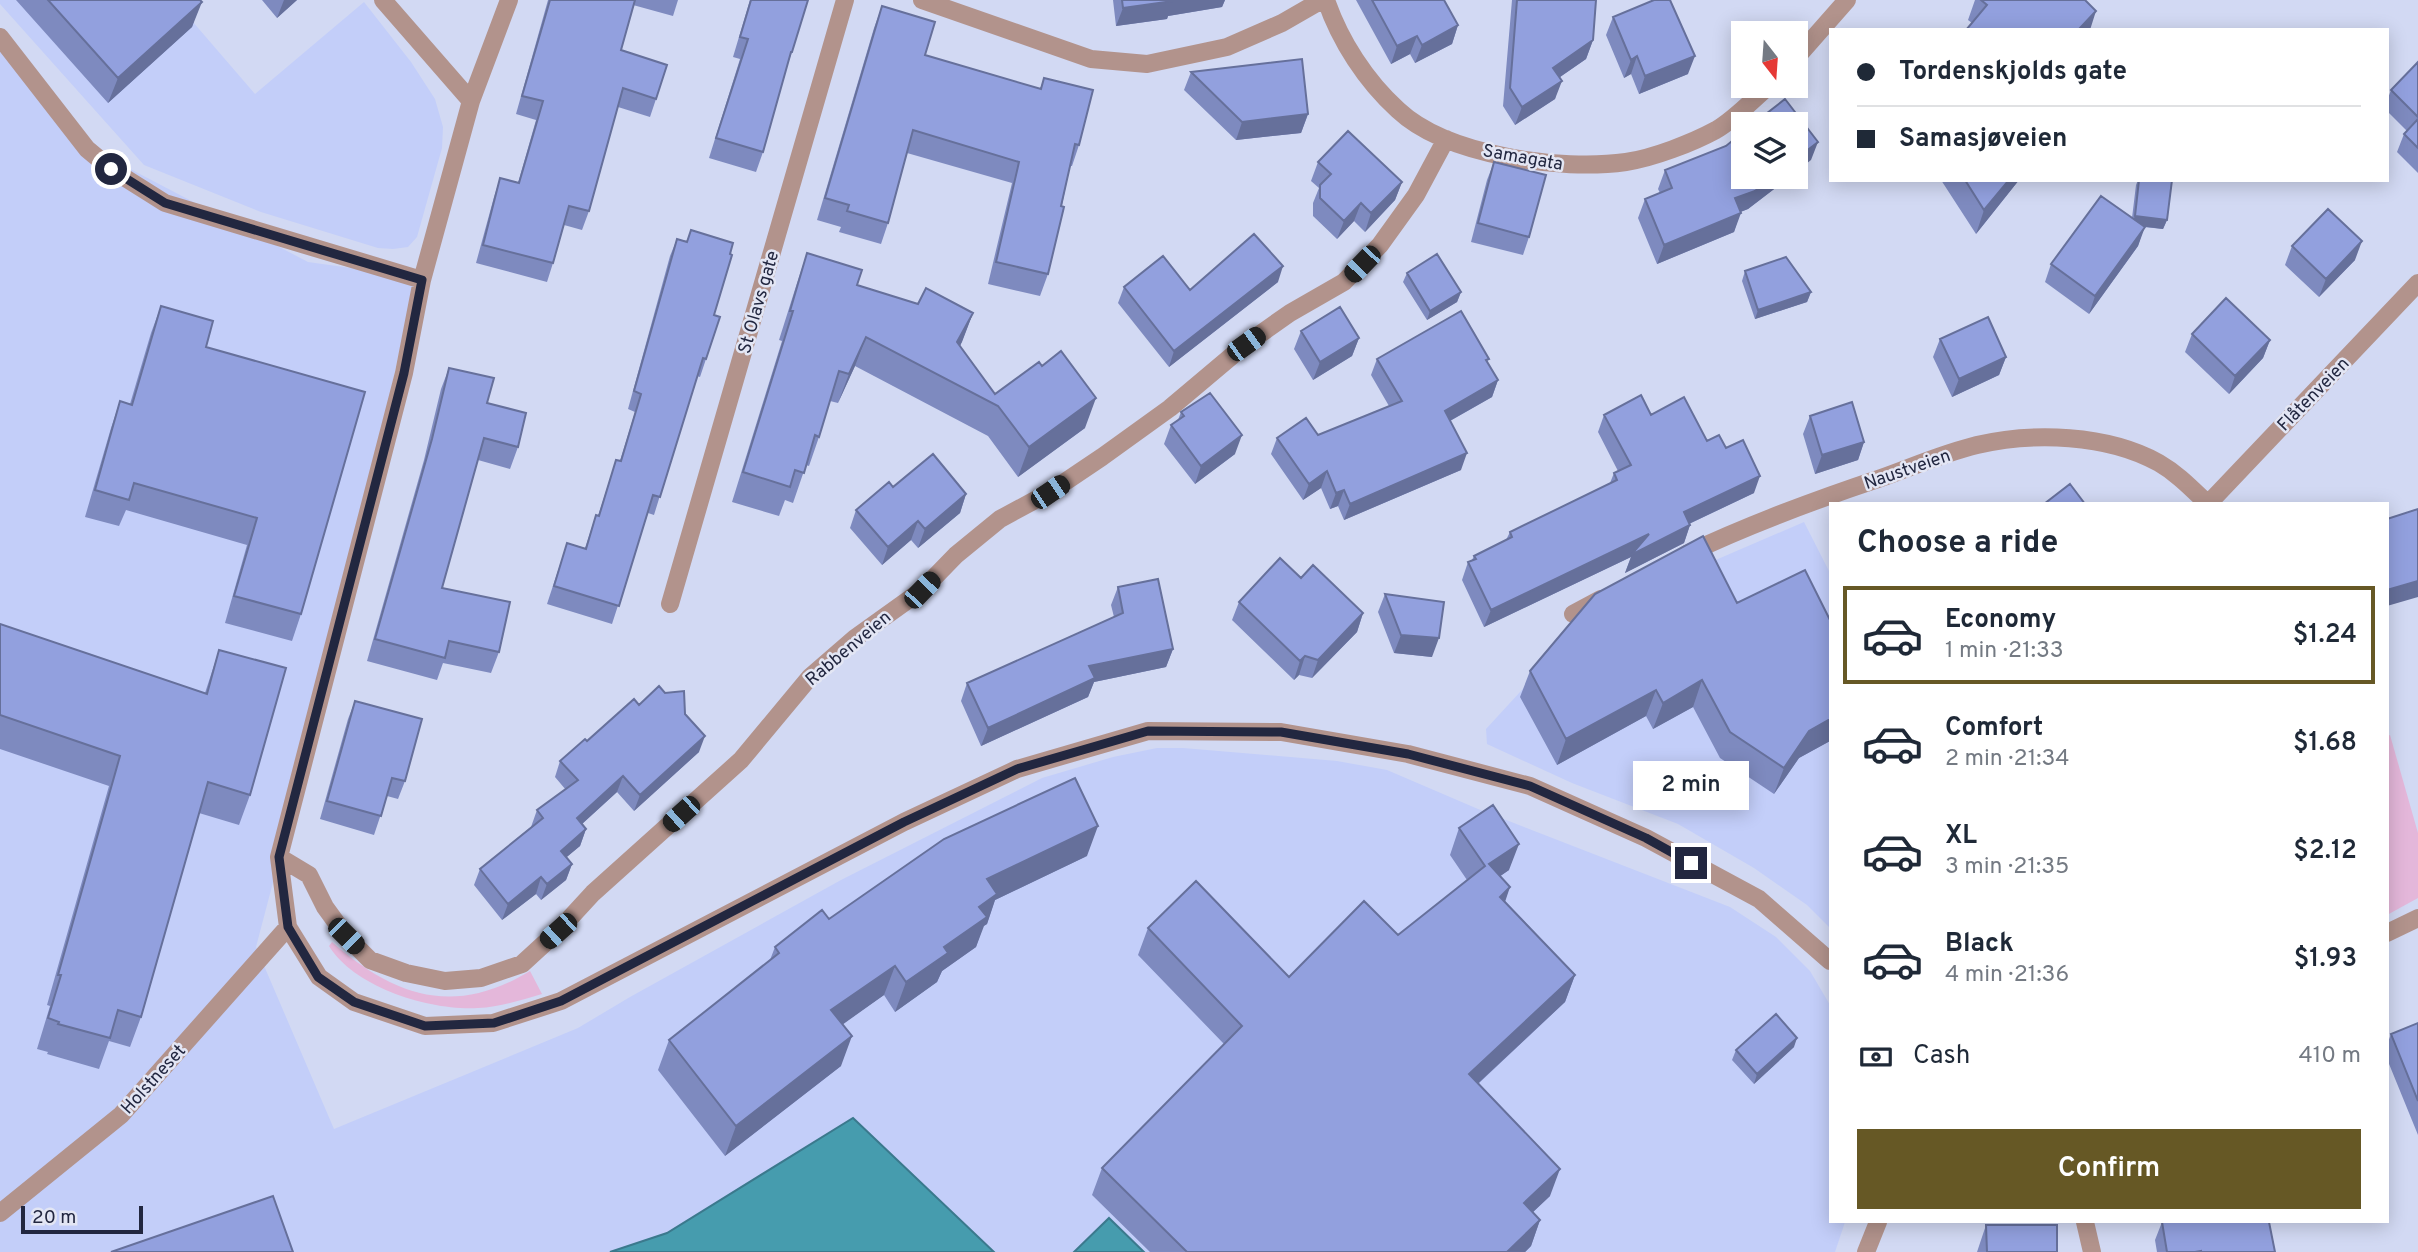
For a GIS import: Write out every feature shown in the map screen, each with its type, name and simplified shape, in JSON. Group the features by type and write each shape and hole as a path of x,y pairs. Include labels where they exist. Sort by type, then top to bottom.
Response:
{"street":[{"path":"383,0 471,101"},
{"path":"509,0 471,101 422,280 400,387 279,857 288,927 318,977 354,1002 425,1026 494,1023 561,1001 904,822 1017,769 1148,731 1281,732 1408,754 1530,786 1646,838 1759,899 1829,960"},
{"name":"St Olavs gate","path":"670,604 845,0"},
{"name":"Samagata","path":"922,0 1091,59 1147,64 1227,47 1282,23 1324,0 1364,73 1399,111 1432,134 1468,147 1520,159 1576,166 1628,162 1678,147 1717,129 1754,98"},
{"path":"1808,44 1847,0"},
{"path":"0,37 87,149 111,169 165,203 422,280"},
{"name":"Rabbenveien","path":"279,857 309,874 325,907 339,927 370,960 445,981 481,978 522,964 558,931 593,892 741,760 810,677 855,638 922,590 956,555 1000,519 1050,492 1102,457 1170,408 1257,336 1290,313 1344,282 1380,245 1416,195 1446,139"},
{"name":"Flåtenveien","path":"2210,502 2418,283"},
{"name":"Naustveien","path":"1665,564 1739,529 1812,501 1976,445 2036,436 2118,447 2158,462 2184,480 2206,502"},
{"path":"1573,614 1619,589"},
{"path":"2389,932 2418,918"},
{"name":"Holstneset","path":"0,1213 121,1115 288,927"},
{"path":"1866,1252 1878,1223"},
{"path":"2085,1223 2092,1252"}],"shaded area":[{"path":"0,0 174,0 255,94 364,2 411,62 435,99 443,127 442,148 417,237 408,247 378,248 261,212 144,165 0,4"},
{"path":"0,50 92,149 308,262 415,277 343,616 256,947 334,1129 578,1028 841,880 1042,778 1113,757 1157,748 1337,761 1387,770 1478,809 1730,907 1776,937 1810,971 1829,1003 1829,1223 1845,1223 1835,1252 1144,1252 1109,1218 1074,1252 994,1252 852,1118 667,1233 610,1252 0,1252"},
{"path":"1804,522 1829,571 1829,927 1807,905 1754,868 1678,824 1572,783 1487,744 1486,729 1554,655 1697,568"},
{"path":"2389,735 2418,833 2418,898 2389,914"},
{"path":"332,942 379,976 426,994 451,997 476,994 530,971 542,994 502,1005 478,1008 459,1008 417,1001 375,985 357,974 341,961 329,946"},
{"path":"853,1118 994,1252 610,1252 667,1233"},
{"path":"1109,1218 1144,1252 1074,1252"}],"building":[{"path":"48,0 200,0 202,2 118,78"},
{"path":"550,0 635,0 621,50 667,65 656,99 623,88 589,211 569,206 553,263 483,245 500,178 519,183 543,101 522,96"},
{"path":"751,0 808,0 763,152 716,138 748,39 740,37"},
{"path":"1122,0 1173,0 1173,1 1123,8"},
{"path":"1372,0 1444,0 1458,25 1422,45 1417,36 1397,46"},
{"path":"1517,0 1596,0 1593,40 1553,68 1562,81 1522,107 1510,88"},
{"path":"1654,0 1670,0 1695,56 1645,76 1637,56 1631,60 1613,17"},
{"path":"1981,0 2085,0 2096,11 2080,28 1968,28 1987,5"},
{"path":"882,6 935,22 925,55 1041,89 1044,78 1093,90 1079,145 1075,144 1048,274 996,262 1019,162 913,130 888,223 847,211 849,205 825,198"},
{"path":"1302,59 1308,114 1242,122 1191,72"},
{"path":"2418,62 2418,117 2391,90"},
{"path":"1785,99 1795,112 1768,112"},
{"path":"2418,119 2418,148 2404,134"},
{"path":"1808,129 1818,142 1808,150"},
{"path":"1348,131 1402,182 1371,213 1361,203 1344,221 1320,198 1320,185 1331,174 1318,162"},
{"path":"1731,142 1731,189 1758,189 1735,198 1741,213 1664,245 1645,199 1672,188 1665,170"},
{"path":"1494,162 1546,175 1529,237 1478,223"},
{"path":"1966,182 2007,182 1984,210"},
{"path":"2139,182 2172,182 2167,220 2135,216"},
{"path":"2101,196 2145,227 2095,296 2051,264"},
{"path":"2328,209 2362,241 2326,279 2292,246"},
{"path":"691,230 733,243 732,255 714,315 720,317 706,359 703,358 660,497 653,495 619,606 554,586 567,543 586,549 616,460 621,461 641,394 634,391 677,239 687,242"},
{"path":"1254,234 1283,266 1174,351 1124,287 1163,256 1190,290"},
{"path":"807,253 862,270 857,285 918,304 926,288 973,313 957,342 995,394 1039,362 1042,366 1061,351 1096,398 1029,447 998,406 866,337 849,374 839,371 819,437 815,435 804,473 795,470 790,487 743,472 793,311 790,311"},
{"path":"1437,254 1461,292 1430,311 1407,273"},
{"path":"1786,257 1811,292 1758,310 1745,271"},
{"path":"2226,298 2270,340 2235,376 2192,334"},
{"path":"161,306 213,321 206,347 365,392 301,614 234,596 257,518 134,483 129,500 95,490 120,401 132,405"},
{"path":"1340,307 1359,338 1320,362 1301,331"},
{"path":"1461,311 1498,380 1445,411 1467,453 1350,504 1344,490 1336,493 1327,471 1309,484 1277,438 1306,418 1318,435 1402,401 1377,359"},
{"path":"1988,317 2006,357 1959,379 1940,339"},
{"path":"449,368 494,378 487,403 526,413 518,447 484,438 442,588 510,602 499,652 449,641 445,658 375,639 432,439"},
{"path":"1210,393 1242,435 1201,466 1171,425 1184,416 1181,412"},
{"path":"1641,395 1651,415 1684,397 1707,441 1719,435 1726,448 1743,440 1760,476 1684,512 1690,525 1631,555 1649,534 1491,610 1468,562 1476,559 1474,556 1512,537 1510,532 1617,480 1614,473 1631,465 1604,415"},
{"path":"1852,402 1864,442 1822,455 1810,416"},
{"path":"933,454 966,494 925,529 918,521 888,547 856,510 889,482 893,487"},
{"path":"2070,484 2084,502 2047,502"},
{"path":"2418,509 2418,581 2389,589 2389,518"},
{"path":"1703,536 1737,603 1805,570 1829,618 1829,720 1809,731 1784,768 1730,732 1702,680 1663,703 1656,690 1566,739 1530,671 1595,594"},
{"path":"1280,558 1301,578 1313,565 1363,613 1318,660 1305,656 1300,661 1239,602"},
{"path":"1158,579 1173,649 1089,666 1095,678 988,728 967,683 1123,613 1118,587"},
{"path":"1385,594 1444,602 1439,638 1401,635"},
{"path":"0,624 207,694 219,650 286,668 250,795 208,782 141,1017 118,1010 110,1038 58,1024 59,1022 48,1018 120,756 0,715"},
{"path":"659,686 665,693 684,691 685,714 705,736 640,795 623,776 577,818 586,829 561,851 572,864 547,884 541,877 508,904 480,869 543,818 537,810 578,780 560,761 634,699 639,705"},
{"path":"355,701 422,719 405,781 392,778 381,816 327,801"},
{"path":"1075,778 1098,826 987,879 997,894 979,907 987,917 944,947 948,953 906,982 895,966 831,1010 852,1036 736,1126 669,1040 779,953 775,947 822,910 829,919 944,839"},
{"path":"1493,805 1519,844 1489,864 1510,887 1500,897 1575,975 1469,1074 1560,1169 1524,1203 1540,1220 1507,1252 1187,1252 1102,1168 1242,1026 1148,928 1196,881 1289,977 1364,901 1398,935 1485,866 1459,828"},
{"path":"1776,1014 1797,1038 1757,1074 1736,1050"},
{"path":"2418,1023 2418,1101 2391,1034"},
{"path":"273,1196 293,1252 111,1252"},
{"path":"2162,1223 2269,1223 2275,1252 2201,1251 2167,1252"},
{"path":"1986,1225 2057,1225 2057,1252 1987,1252"}],"route":[{"path":"111,169 165,203 422,280 404,373 279,857 288,927 318,977 354,1002 425,1026 494,1023 561,1001 904,822 1017,769 1148,731 1281,732 1408,754 1530,786 1646,838 1691,863"}]}
